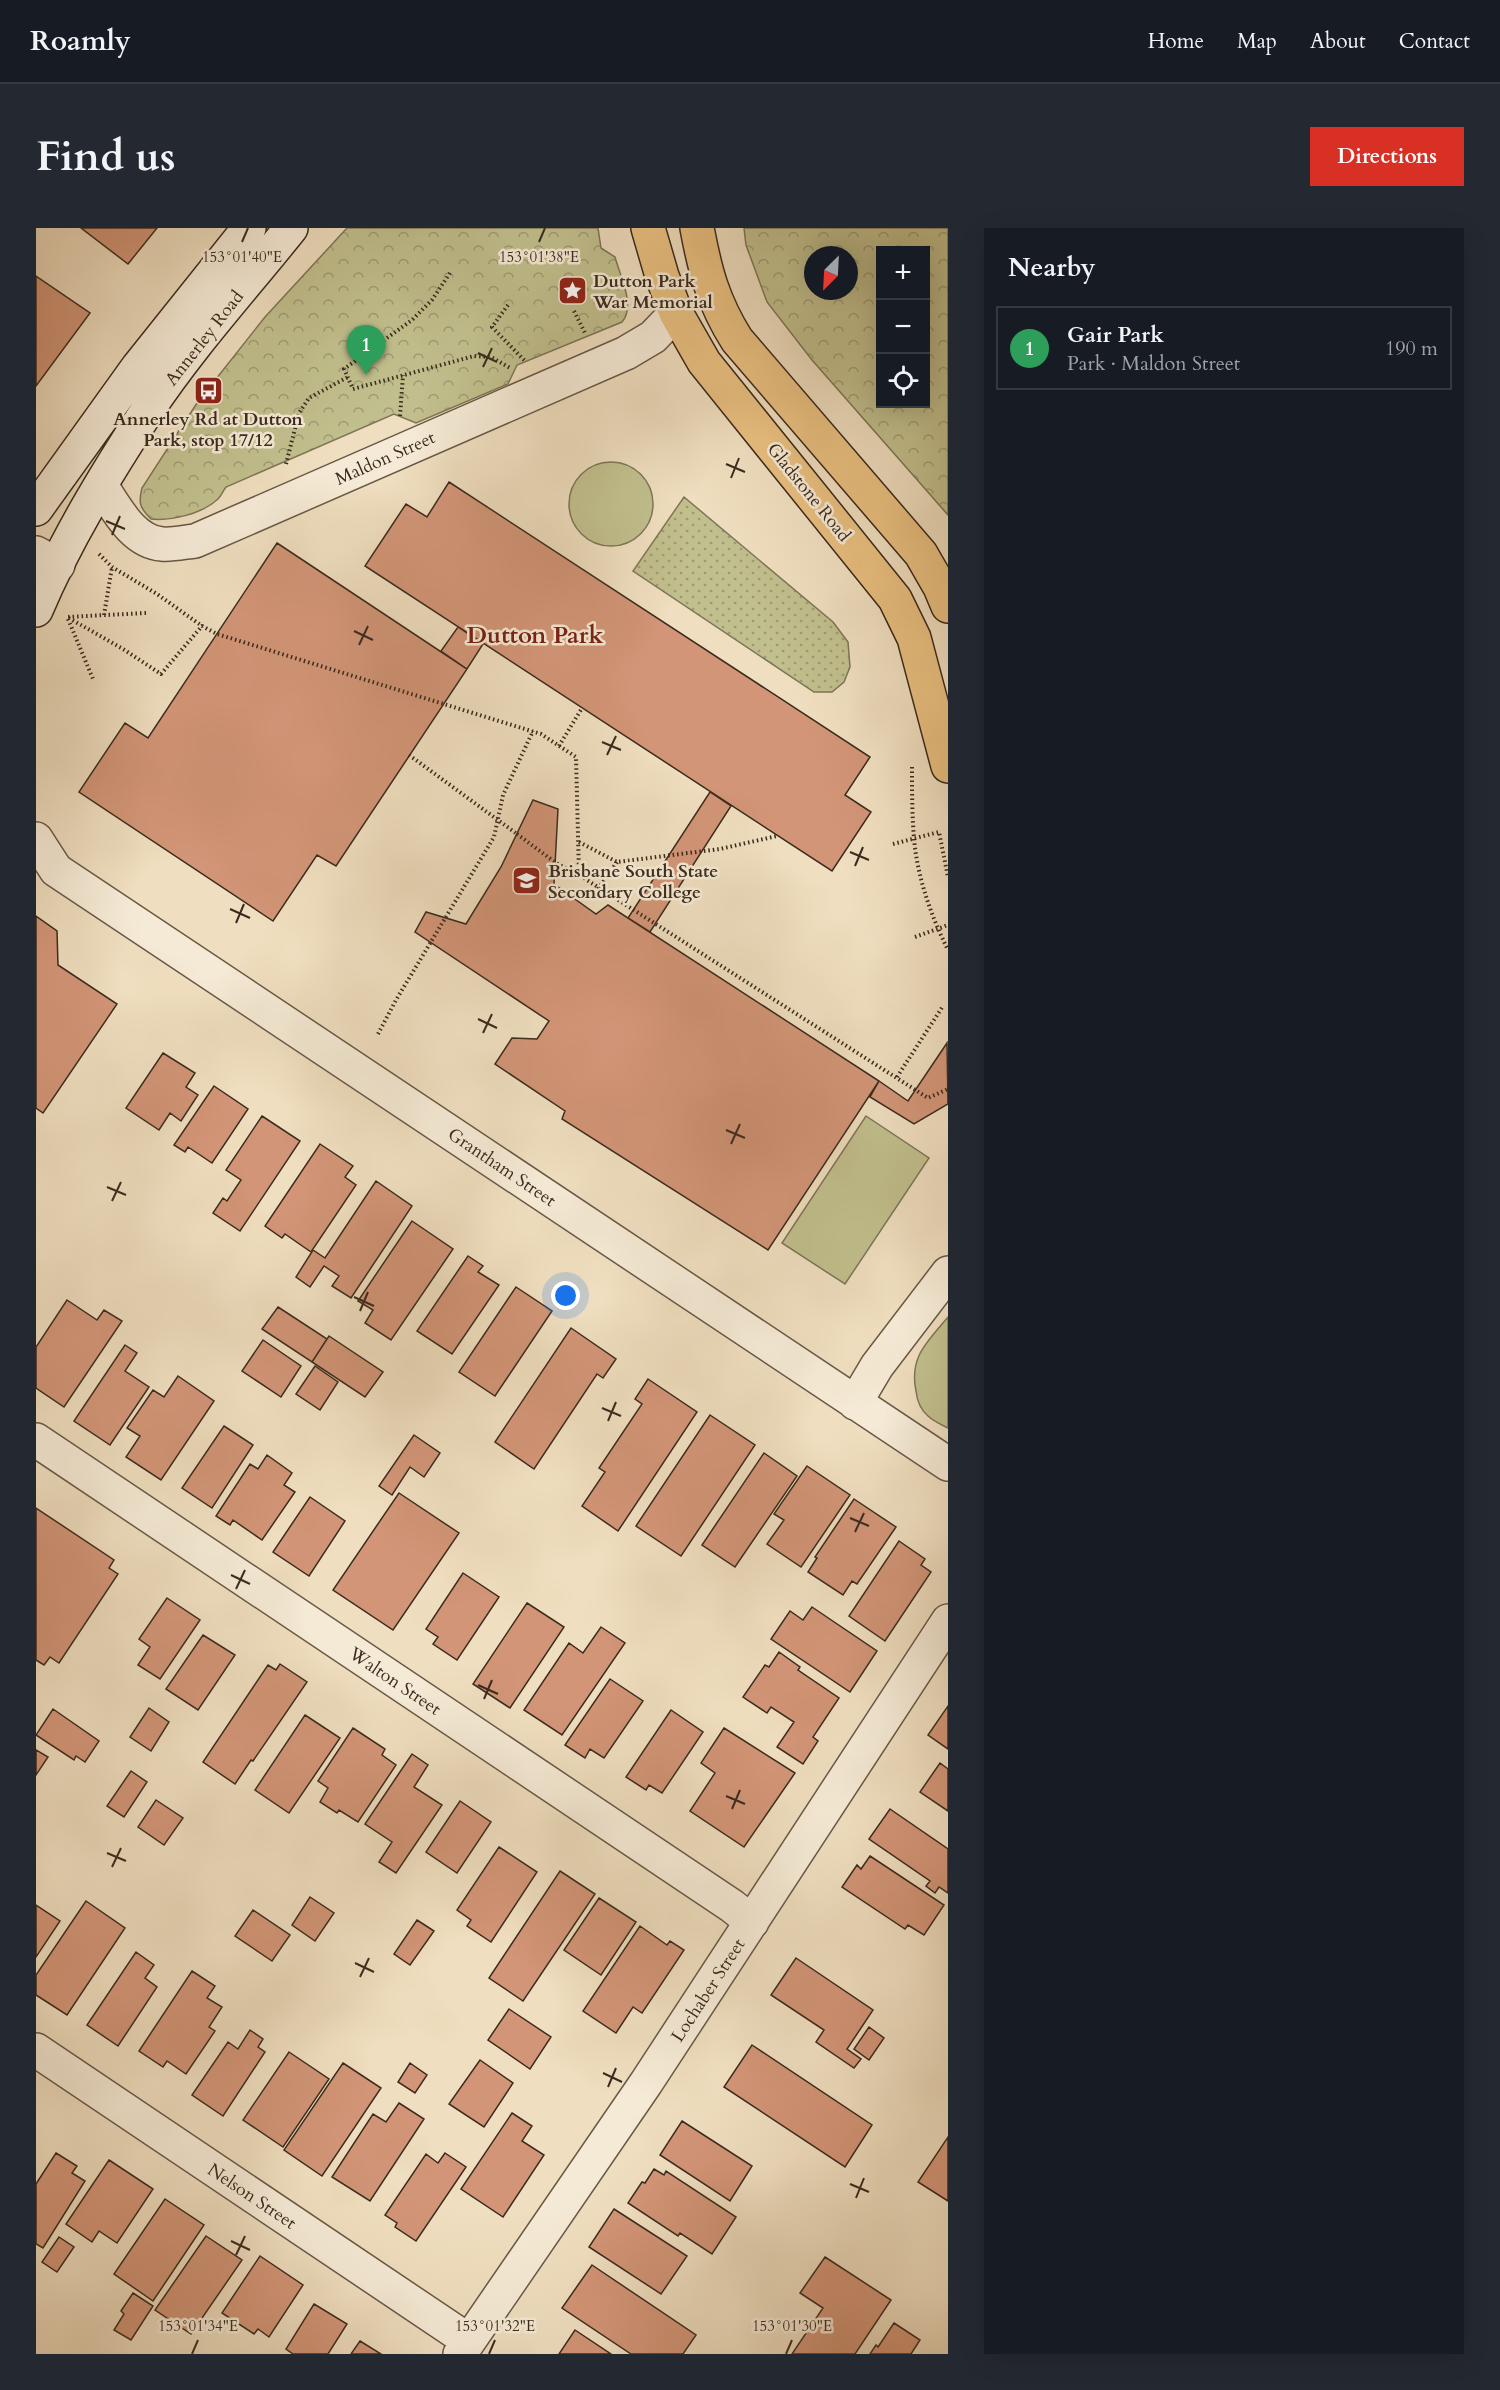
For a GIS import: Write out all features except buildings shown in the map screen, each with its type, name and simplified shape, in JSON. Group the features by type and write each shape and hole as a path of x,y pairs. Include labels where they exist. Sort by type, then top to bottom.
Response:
{"main road":[{"name":"Gladstone Road","path":"648,228 676,313 704,362 895,600 914,638 948,766"},
{"path":"697,228 703,258 720,313 737,340 921,554 948,606"}],"street":[{"name":"Annerley Road","path":"36,508 138,367 249,228"},
{"name":"Annerley Road","path":"36,610 47,559 83,515 160,393 291,228"},
{"name":"Maldon Street","path":"102,486 123,519 146,540 161,544 195,541 626,353 653,337 676,313"},
{"name":"Grantham Street","path":"36,839 46,868 948,1464"},
{"path":"855,1402 877,1366 948,1273"},
{"name":"Walton Street","path":"36,1440 722,1899 752,1922"},
{"name":"Lochaber Street","path":"465,2348 646,2083 948,1621"},
{"name":"Nelson Street","path":"36,2050 465,2348"}],"path":[{"path":"450,273 432,300 412,320 344,369 353,389 474,356 491,357 515,371"},
{"path":"508,304 492,327 530,365"},
{"path":"574,311 589,342"},
{"path":"400,418 403,375"},
{"path":"285,468 299,413 309,398 348,377"},
{"path":"92,547 112,567 217,634 533,731 576,757 579,875"},
{"path":"104,615 112,567"},
{"path":"68,617 146,613"},
{"path":"68,617 161,674 202,626"},
{"path":"68,617 93,679"},
{"path":"559,746 582,708"},
{"path":"378,1034 494,837 503,795 533,731"},
{"path":"409,755 556,863 579,875 928,1098 948,1089"},
{"path":"912,763 914,838 918,868 938,929 948,950"},
{"path":"893,844 939,832 948,877"},
{"path":"578,841 617,862 720,849 777,836"},
{"path":"598,888 617,862"},
{"path":"915,937 948,925"},
{"path":"897,1077 943,1006"}],"green space":[{"path":"347,228 598,228 601,248 615,257 627,299 626,315 622,322 517,365 508,384 416,423 394,414 226,487 218,499 204,509 177,518 151,519 141,505 142,488 197,403 265,317"},
{"path":"744,228 948,228 948,515 812,360 767,302 746,245"},
{"path":"611,462 627,465 641,474 650,488 653,504 650,520 641,534 627,543 611,546 595,543 581,534 572,520 569,504 572,488 581,474 595,465"},
{"path":"684,497 833,622 848,642 850,667 844,682 832,692 814,692 633,571"},
{"path":"866,1116 929,1158 845,1284 782,1243"},
{"path":"948,1317 948,1428 932,1420 923,1411 917,1398 915,1369 921,1351"}],"place":[{"name":"Dutton Park War Memorial","path":"572,291"},
{"name":"Gair Park","path":"366,375"},
{"name":"Annerley Rd at Dutton Park, stop 17/12","path":"208,390"},
{"name":"Brisbane South State Secondary College","path":"527,881"}],"district":[{"name":"Dutton Park","path":"535,635"}]}
